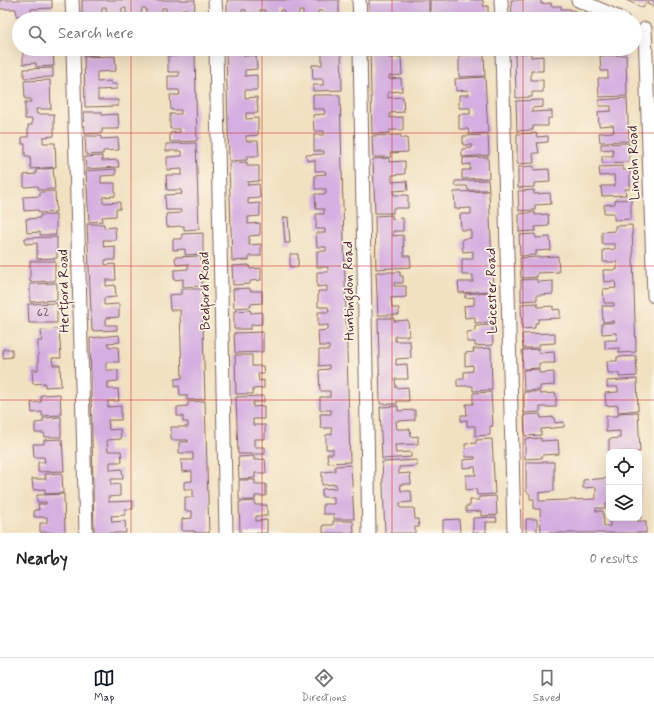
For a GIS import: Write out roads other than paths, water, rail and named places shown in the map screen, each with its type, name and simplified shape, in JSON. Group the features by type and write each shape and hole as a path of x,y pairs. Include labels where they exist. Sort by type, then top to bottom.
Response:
{"street":[{"path":"72,0 73,12"},
{"path":"215,0 216,12"},
{"path":"359,0 360,12"},
{"path":"501,0 502,12"},
{"path":"578,0 606,12"},
{"name":"Lincoln Road","path":"645,29 654,296"},
{"name":"Hertford Road","path":"74,56 86,533"},
{"name":"Bedford Road","path":"216,56 226,533"},
{"name":"Huntingdon Road","path":"360,56 369,533"},
{"name":"Leicester Road","path":"502,56 514,533"}]}
